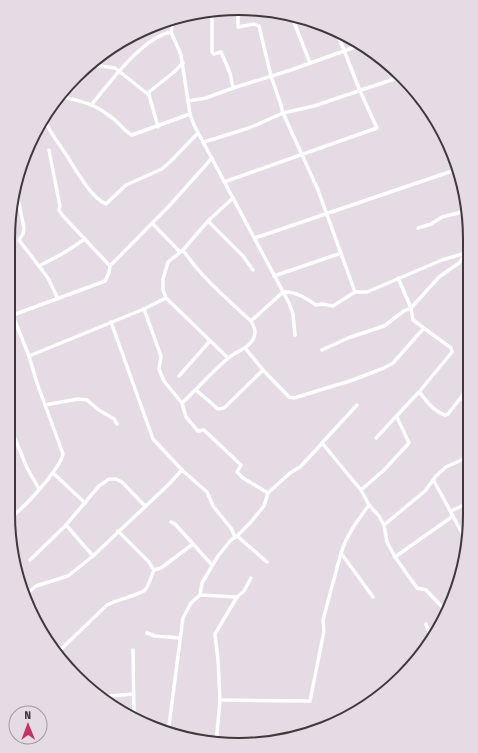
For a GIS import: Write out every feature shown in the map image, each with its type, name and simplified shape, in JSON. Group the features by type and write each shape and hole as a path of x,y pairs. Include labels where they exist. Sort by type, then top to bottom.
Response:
{"street":[{"path":"238,15 238,27 254,24 259,26 271,76 283,114 328,214 355,292"},
{"path":"212,17 212,52 214,54 221,52 230,73 233,88"},
{"path":"294,22 310,63"},
{"path":"173,25 171,32 183,63 190,114 198,133 283,292 293,314 295,335"},
{"path":"92,104 119,71 155,38 171,32"},
{"path":"224,182 376,128 340,39"},
{"path":"188,102 206,98 355,47"},
{"path":"149,95 151,90 183,63"},
{"path":"97,66 116,68 149,95 158,127"},
{"path":"204,142 249,128 283,114 314,106 395,79"},
{"path":"66,98 92,104 132,135 158,127 190,114"},
{"path":"47,124 56,141 88,187 102,202 106,204 126,185 162,169 198,133"},
{"path":"49,150 60,206 59,210 110,266"},
{"path":"15,314 105,281 109,273 110,266 212,158"},
{"path":"255,238 452,171"},
{"path":"228,358 166,298 163,290 163,279 168,262 181,251 208,221 233,198"},
{"path":"18,200 24,228 23,234 18,240 48,278 58,299"},
{"path":"418,228 431,224 442,217 461,212"},
{"path":"208,221 243,256 253,270"},
{"path":"152,223 181,251 210,283 251,321 254,327 255,334 253,340 246,349 239,351 228,358 182,403"},
{"path":"39,266 62,254 85,239"},
{"path":"274,276 341,253"},
{"path":"251,321 283,292 289,292 305,297 316,305 322,304 333,306 355,292 367,292 442,260 463,254"},
{"path":"322,350 348,338 384,326 410,308 439,277 463,259"},
{"path":"376,438 397,417 452,352 448,345 413,320 410,308 398,278"},
{"path":"29,356 144,309 166,298"},
{"path":"144,309 161,356 159,370 164,380 182,403 186,417 198,431 204,430 241,466 237,472 243,478 268,493"},
{"path":"15,320 63,454 62,459 53,473 27,504 15,514"},
{"path":"112,322 153,438 182,470 207,492 213,506 236,536 267,562"},
{"path":"246,349 263,370 289,397 294,398 353,380 384,368 393,363 424,328"},
{"path":"179,376 210,341"},
{"path":"196,390 218,408 224,408 263,370"},
{"path":"419,392 431,406 439,413 445,415 448,414 463,395"},
{"path":"45,405 78,399 87,400 99,410 114,419 117,424"},
{"path":"169,727 183,618 191,603 200,595 202,583 212,565 226,545 250,523 264,506 268,493 290,473 300,467 357,405"},
{"path":"361,490 384,470 409,443 397,417"},
{"path":"15,439 27,468 39,489"},
{"path":"322,443 361,490 369,504 379,516 384,525 388,542 395,557 417,588 426,590 443,607"},
{"path":"384,525 425,491 434,481 436,476 446,467 463,459"},
{"path":"29,592 36,586 68,576 93,556 182,470"},
{"path":"53,473 85,503"},
{"path":"30,560 66,525 99,486 109,479 116,479 122,482 145,506"},
{"path":"434,481 462,533"},
{"path":"220,700 310,701 324,631 323,620 341,552 344,542 369,504"},
{"path":"451,511 463,505"},
{"path":"395,557 453,516"},
{"path":"171,522 175,524 212,565"},
{"path":"66,525 93,556"},
{"path":"118,531 148,561 154,570"},
{"path":"154,570 161,568 193,544"},
{"path":"341,552 373,597"},
{"path":"61,649 106,605 146,590 154,570"},
{"path":"217,737 220,700 215,634 237,597 244,591 251,578"},
{"path":"200,595 237,597"},
{"path":"426,624 429,632"},
{"path":"147,633 155,636 180,638"},
{"path":"133,650 134,712"},
{"path":"109,696 133,694"}]}
